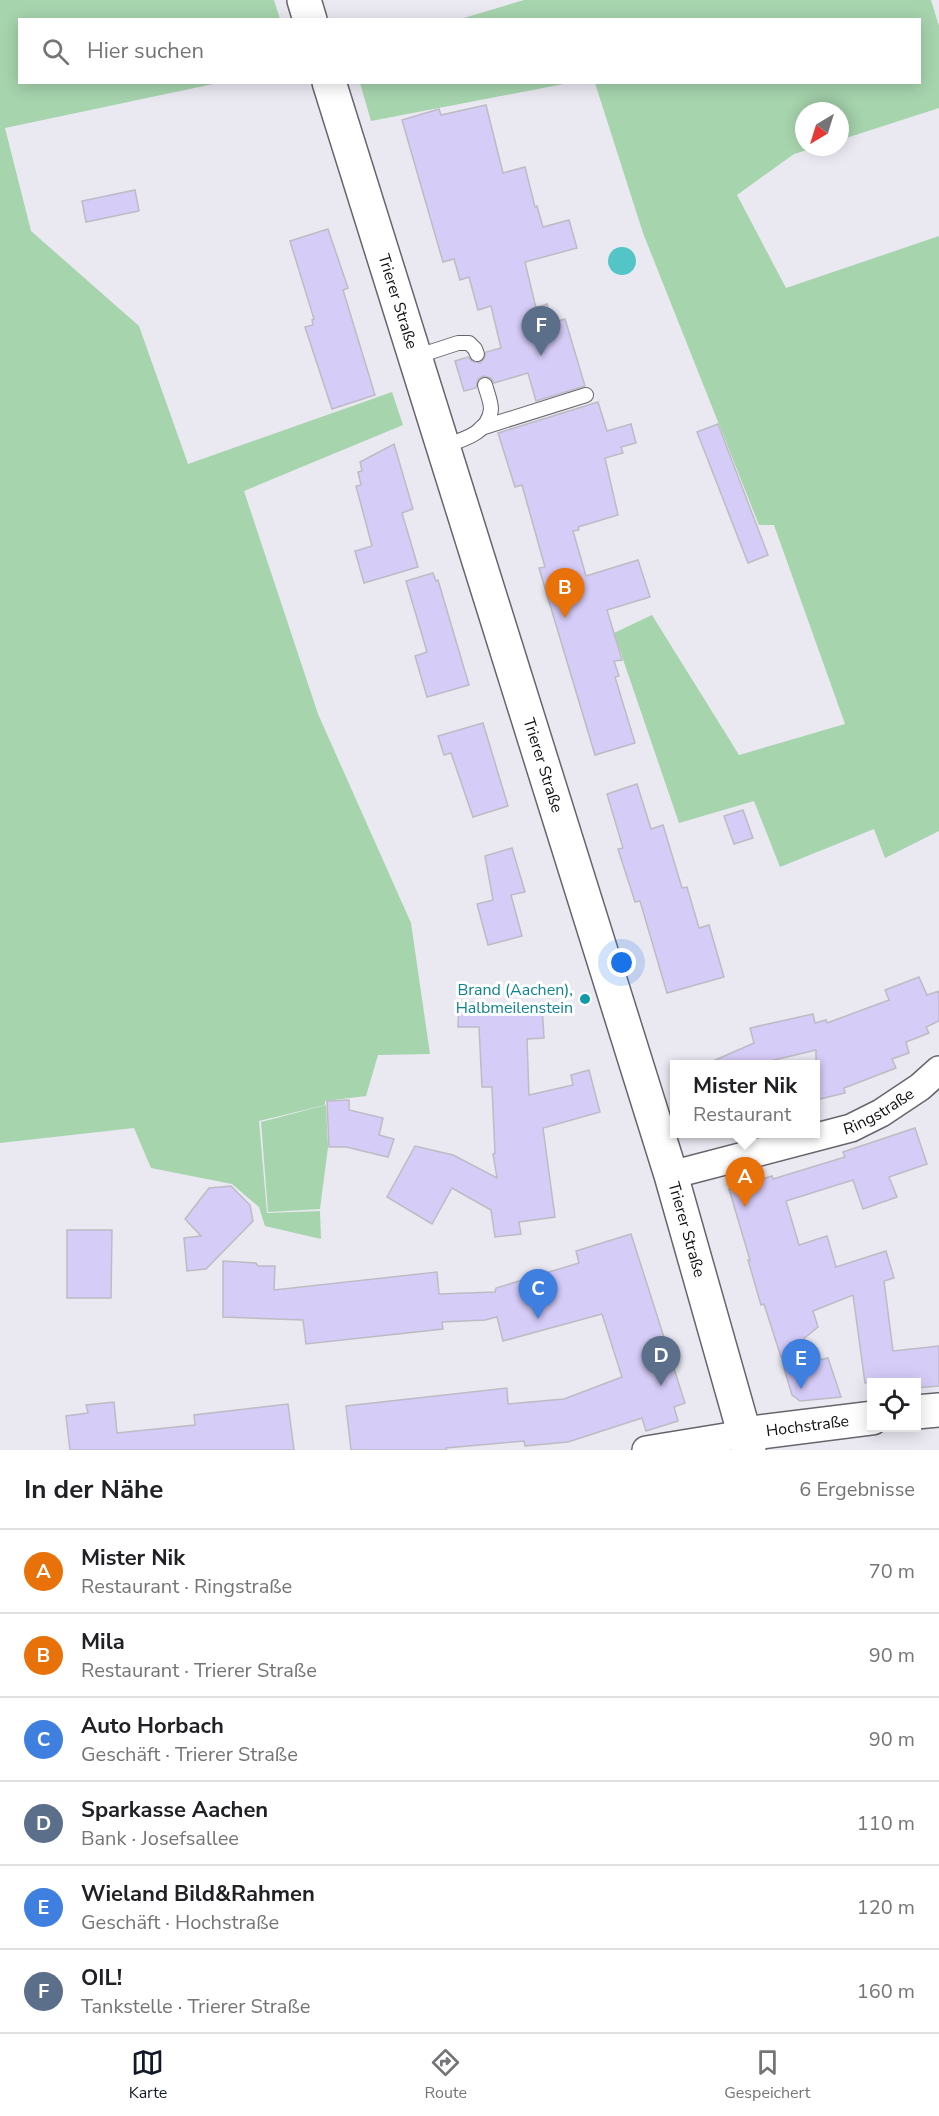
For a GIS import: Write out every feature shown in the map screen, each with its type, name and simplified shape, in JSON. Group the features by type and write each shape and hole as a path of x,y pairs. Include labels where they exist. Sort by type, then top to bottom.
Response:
{"main road":[{"path":"304,0 309,18"},
{"name":"Trierer Straße","path":"331,84 671,1175 746,1442"},
{"path":"921,1412 939,1410"},
{"name":"Hochstraße","path":"746,1442 867,1419"}],"street":[{"name":"Ringstraße","path":"820,1136 850,1128 881,1113 920,1087 939,1070"},
{"name":"Ringstraße","path":"671,1175 812,1138"},
{"path":"646,1450 746,1442"}],"lane":[{"path":"416,357 458,343 469,344 477,354"},
{"path":"444,446 476,435 489,417 491,408 485,385"},
{"path":"481,428 586,395"}],"green space":[{"path":"0,0 274,0 280,18 18,18 18,84 213,84 5,128 31,231 139,326 188,464 392,392 403,425 244,491 318,714 411,923 430,1054 378,1055 366,1096 325,1101 325,1105 259,1121 267,1213 320,1211 321,1239 265,1226 259,1207 232,1184 151,1168 134,1128 0,1143"},
{"path":"524,0 931,0 939,26 939,108 849,137 849,102 795,102 795,154 737,195 786,288 939,236 939,831 885,858 874,829 780,867 754,801 679,823 614,633 652,615 739,755 845,724 774,525 759,525 643,233 595,84 921,84 921,18 464,18"},
{"path":"361,84 564,84 371,121"},
{"path":"326,1105 328,1147 320,1209 268,1212 261,1122"}],"water":[{"path":"622,247 632,251 636,261 632,271 622,275 612,271 608,261 612,251"}],"building":[{"path":"486,105 503,173 525,167 535,207 537,206 543,227 569,220 577,248 525,262 536,308 547,304 552,323 565,319 585,386 536,401 528,373 494,383 491,378 483,376 478,379 476,388 464,391 455,361 468,357 480,363 486,352 501,348 491,306 478,310 469,277 460,280 454,259 443,262 402,120 439,109 441,115"},
{"path":"135,190 139,211 86,222 82,201"},
{"path":"328,229 348,288 343,290 375,395 332,409 305,327 313,325 312,320 314,319 290,241"},
{"path":"598,402 607,431 631,424 636,443 621,447 623,453 605,458 618,515 578,527 579,530 573,531 586,576 638,560 650,597 607,610 622,660 614,661 619,676 615,677 635,743 595,755 539,568 545,567 522,485 515,487 498,433"},
{"path":"718,424 768,555 748,563 697,432"},
{"path":"394,444 413,509 402,513 418,567 364,583 355,551 372,546 356,486 361,485 358,472 362,471 360,462"},
{"path":"433,573 436,581 438,580 469,685 427,697 415,656 427,652 406,581"},
{"path":"483,723 508,806 473,817 451,753 444,755 438,736"},
{"path":"637,784 651,829 663,825 682,888 687,887 699,928 709,925 724,977 667,993 640,901 635,902 618,849 623,848 607,794"},
{"path":"743,810 753,838 734,844 724,816"},
{"path":"512,848 525,892 511,895 522,936 488,945 477,904 493,900 485,856"},
{"path":"919,977 927,995 939,991 939,1021 926,1027 929,1033 906,1042 909,1053 892,1059 896,1068 844,1088 845,1093 820,1099 820,1060 816,1060 816,1050 775,1060 715,1060 754,1043 750,1028 813,1014 815,1023 826,1020 827,1023 889,1000 885,990"},
{"path":"459,1002 542,1005 544,1038 527,1039 529,1095 573,1085 571,1075 589,1070 600,1112 543,1128 555,1217 519,1222 521,1234 495,1237 491,1210 452,1188 432,1224 387,1197 415,1146 453,1155 497,1178 493,1154 495,1153 492,1087 482,1087 479,1027 458,1027"},
{"path":"349,1100 349,1110 383,1118 379,1135 394,1139 388,1157 346,1147 329,1147 327,1101"},
{"path":"915,1128 927,1164 889,1177 897,1197 863,1209 853,1180 786,1201 799,1245 827,1236 836,1267 886,1251 894,1278 884,1281 893,1351 939,1346 939,1386 921,1388 921,1378 867,1378 867,1383 865,1383 853,1295 813,1311 818,1327 781,1357 764,1304 761,1305 729,1189 772,1176 773,1179 845,1157 843,1152"},
{"path":"231,1186 250,1205 253,1221 206,1269 187,1271 184,1238 201,1236 185,1219 209,1188"},
{"path":"67,1230 112,1230 111,1298 67,1298"},
{"path":"631,1234 685,1403 674,1407 678,1421 646,1431 642,1418 568,1442 525,1446 524,1441 446,1448 446,1450 351,1450 346,1406 507,1388 508,1404 564,1399 622,1377 602,1314 503,1341 497,1317 485,1320 442,1322 443,1329 306,1344 303,1320 223,1317 223,1261 275,1266 274,1290 437,1272 439,1294 495,1292 496,1288 579,1263 576,1251"},
{"path":"828,1358 841,1397 800,1401 792,1395 784,1368"},
{"path":"114,1402 117,1433 195,1425 194,1415 288,1404 294,1450 70,1450 66,1416 88,1413 86,1405"}],"place":[{"name":"OIL!","path":"541,356"},
{"name":"Mila","path":"565,618"},
{"name":"Brand (Aachen), Halbmeilenstein","path":"585,999"},
{"name":"Mister Nik","path":"745,1207"},
{"name":"Auto Horbach","path":"538,1319"},
{"name":"Sparkasse Aachen","path":"661,1386"},
{"name":"Wieland Bild&Rahmen","path":"801,1389"}]}
